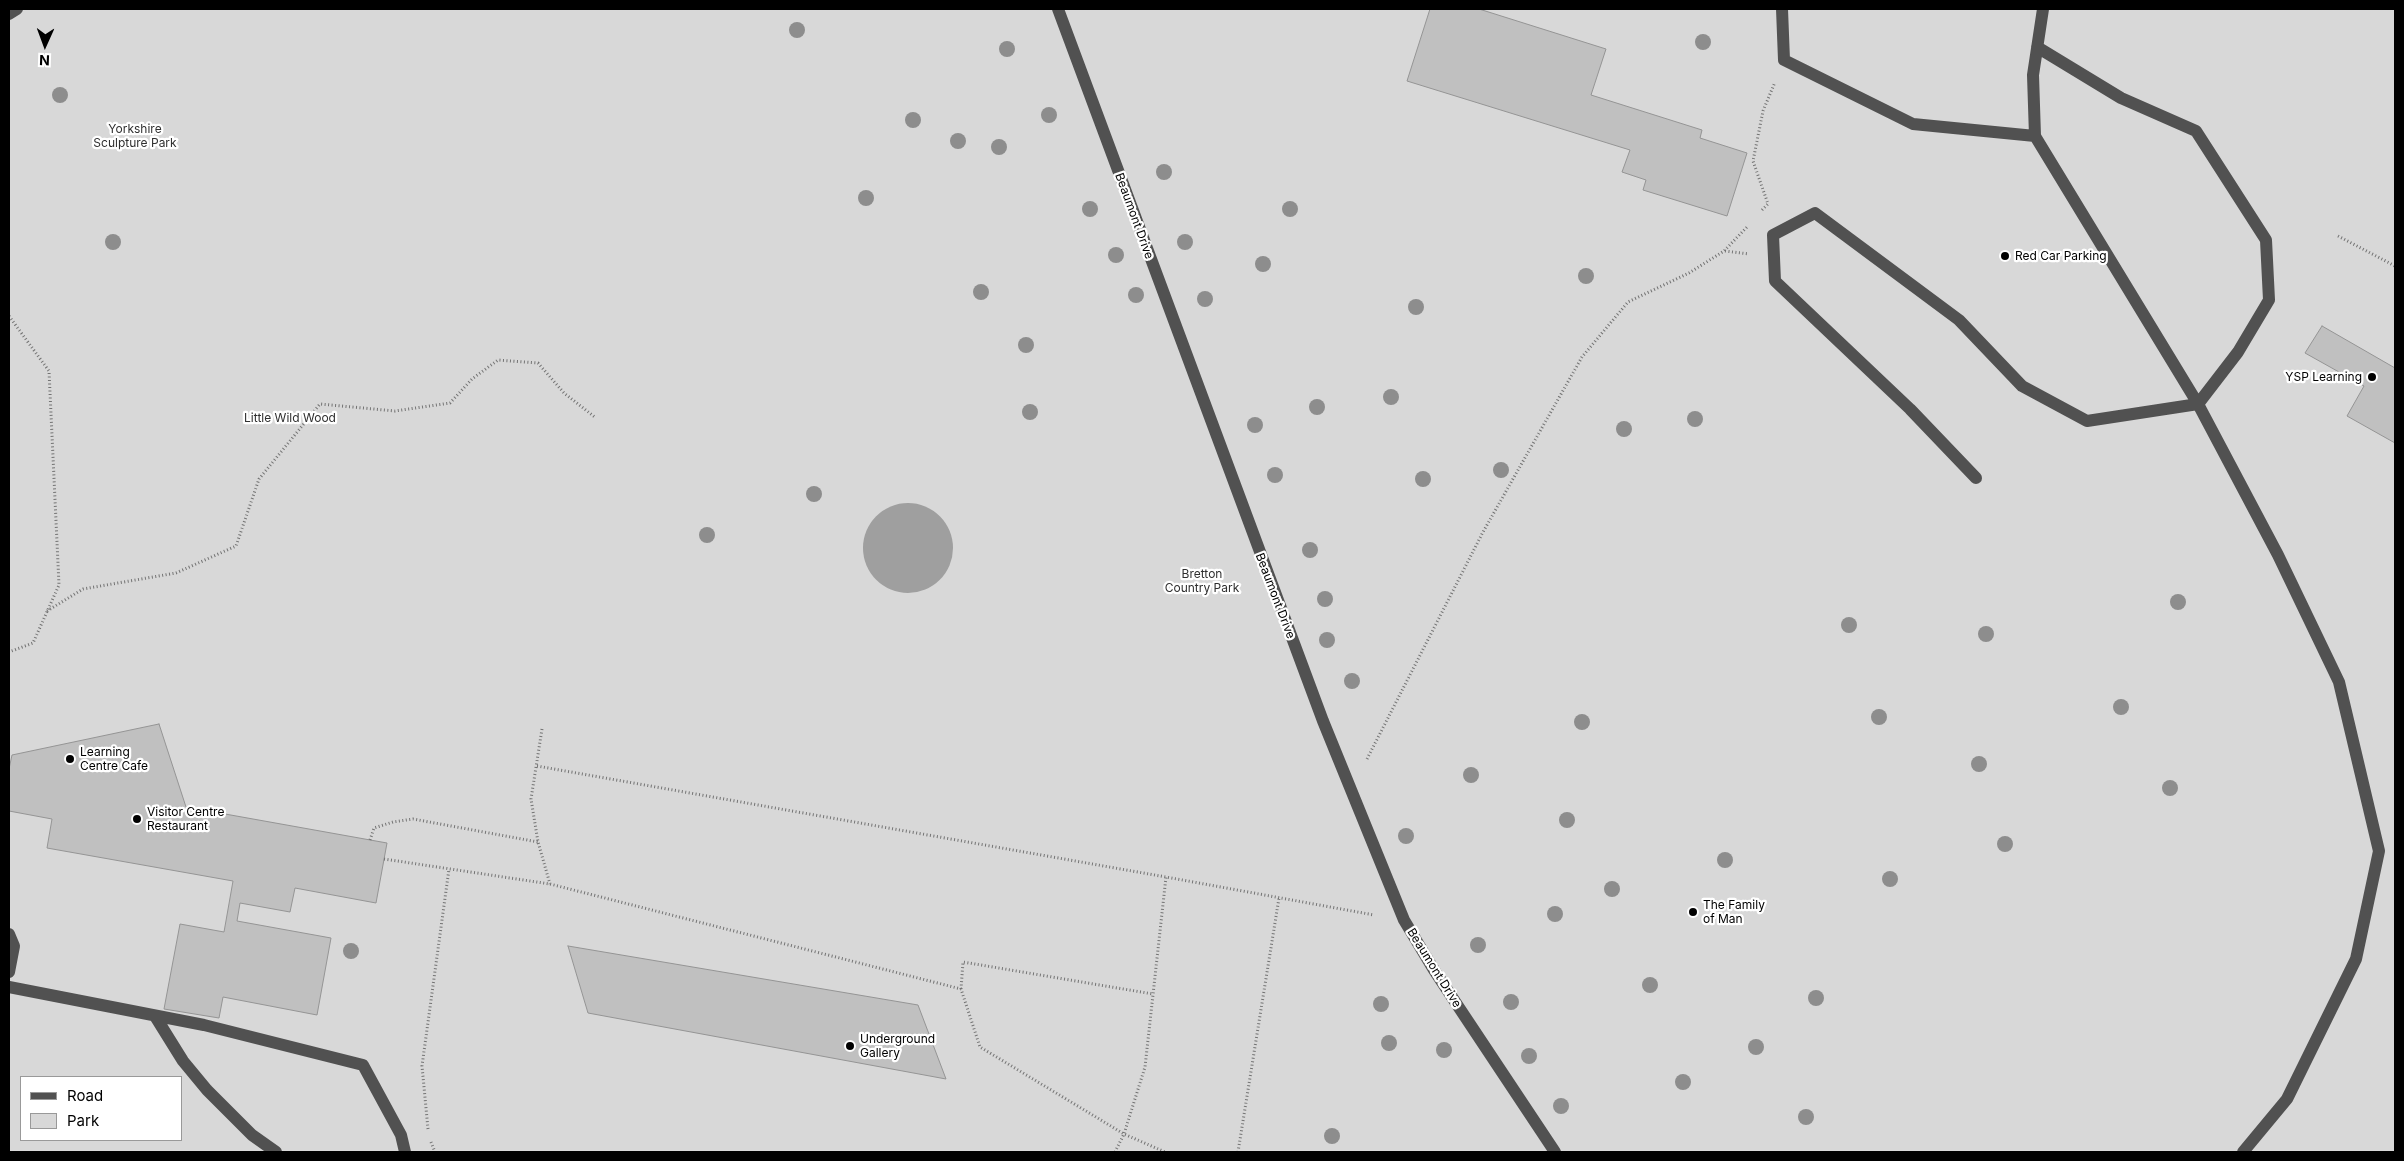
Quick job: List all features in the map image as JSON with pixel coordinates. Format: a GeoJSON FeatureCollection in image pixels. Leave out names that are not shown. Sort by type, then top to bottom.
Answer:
{"type":"FeatureCollection","features":[{"type":"Feature","properties":{"kind":"lane"},"geometry":{"type":"LineString","coordinates":[[9,14],[17,9]]}},
{"type":"Feature","properties":{"kind":"lane","name":"Beaumont Drive"},"geometry":{"type":"LineString","coordinates":[[1058,9],[1319,712],[1404,920],[1434,970],[1555,1152]]}},
{"type":"Feature","properties":{"kind":"lane"},"geometry":{"type":"LineString","coordinates":[[1782,9],[1784,60],[1913,124],[2035,136]]}},
{"type":"Feature","properties":{"kind":"lane"},"geometry":{"type":"LineString","coordinates":[[2043,9],[2033,74],[2035,136],[2198,404],[2278,554],[2339,682],[2379,851],[2356,959],[2287,1099],[2243,1152]]}},
{"type":"Feature","properties":{"kind":"lane"},"geometry":{"type":"LineString","coordinates":[[1976,478],[1910,409],[1775,281],[1773,235],[1815,213],[1959,320],[2022,386],[2087,421],[2198,404],[2238,352],[2269,300],[2266,240],[2196,131],[2121,98],[2037,47]]}},
{"type":"Feature","properties":{"kind":"lane"},"geometry":{"type":"LineString","coordinates":[[9,934],[14,946],[9,972]]}},
{"type":"Feature","properties":{"kind":"lane"},"geometry":{"type":"LineString","coordinates":[[9,987],[204,1025],[363,1065],[401,1135],[405,1152]]}},
{"type":"Feature","properties":{"kind":"lane"},"geometry":{"type":"LineString","coordinates":[[155,1016],[183,1061],[207,1090],[252,1135],[276,1152]]}},
{"type":"Feature","properties":{"kind":"path"},"geometry":{"type":"LineString","coordinates":[[1756,217],[1768,204],[1752,161],[1763,111],[1784,60]]}},
{"type":"Feature","properties":{"kind":"path"},"geometry":{"type":"LineString","coordinates":[[1351,791],[1483,532],[1582,357],[1628,302],[1689,273],[1724,251],[1749,224]]}},
{"type":"Feature","properties":{"kind":"path"},"geometry":{"type":"LineString","coordinates":[[2338,236],[2395,266]]}},
{"type":"Feature","properties":{"kind":"path"},"geometry":{"type":"LineString","coordinates":[[9,316],[49,371],[59,585],[33,643],[9,652]]}},
{"type":"Feature","properties":{"kind":"path"},"geometry":{"type":"LineString","coordinates":[[47,611],[83,589],[176,573],[236,546],[259,479],[320,404],[395,410],[450,403],[472,379],[498,360],[538,363],[564,393],[596,418]]}},
{"type":"Feature","properties":{"kind":"path"},"geometry":{"type":"LineString","coordinates":[[542,729],[531,799],[538,842],[550,884]]}},
{"type":"Feature","properties":{"kind":"path"},"geometry":{"type":"LineString","coordinates":[[537,766],[1404,920]]}},
{"type":"Feature","properties":{"kind":"path"},"geometry":{"type":"LineString","coordinates":[[370,840],[374,828],[393,822],[413,820],[538,842]]}},
{"type":"Feature","properties":{"kind":"path"},"geometry":{"type":"LineString","coordinates":[[384,858],[550,884],[961,989]]}},
{"type":"Feature","properties":{"kind":"path"},"geometry":{"type":"LineString","coordinates":[[435,1152],[428,1135],[422,1066],[449,869]]}},
{"type":"Feature","properties":{"kind":"path"},"geometry":{"type":"LineString","coordinates":[[1115,1152],[1124,1134],[1146,1066],[1166,877]]}},
{"type":"Feature","properties":{"kind":"path"},"geometry":{"type":"LineString","coordinates":[[1238,1152],[1279,898]]}},
{"type":"Feature","properties":{"kind":"path"},"geometry":{"type":"LineString","coordinates":[[1153,994],[963,962],[961,989],[980,1047],[1124,1134],[1165,1152]]}},
{"type":"Feature","properties":{"kind":"green space","name":"Bretton Country Park"},"geometry":{"type":"Polygon","coordinates":[[[9,9],[2395,9],[2395,1152],[9,1152],[9,9]]]}},
{"type":"Feature","properties":{"kind":"shaded area"},"geometry":{"type":"Polygon","coordinates":[[[908,503],[925,506],[940,516],[950,531],[953,548],[950,565],[940,580],[925,590],[908,593],[891,590],[876,580],[866,565],[863,548],[866,531],[876,516],[891,506],[908,503]]]}},
{"type":"Feature","properties":{"kind":"building"},"geometry":{"type":"Polygon","coordinates":[[[1430,9],[1479,9],[1606,49],[1591,95],[1702,130],[1700,138],[1747,153],[1727,216],[1643,190],[1646,180],[1622,172],[1630,150],[1407,81],[1430,9]]]}},
{"type":"Feature","properties":{"kind":"building","name":"YSP Learning"},"geometry":{"type":"Polygon","coordinates":[[[2322,326],[2395,368],[2395,443],[2347,416],[2364,386],[2305,353],[2322,326]]]}},
{"type":"Feature","properties":{"kind":"building"},"geometry":{"type":"Polygon","coordinates":[[[159,724],[186,807],[387,843],[376,903],[295,888],[290,912],[240,903],[237,921],[331,938],[317,1015],[223,997],[219,1018],[164,1009],[180,924],[224,932],[233,881],[47,848],[52,819],[9,811],[9,769],[12,755],[159,724]]]}},
{"type":"Feature","properties":{"kind":"building","name":"Underground Gallery"},"geometry":{"type":"Polygon","coordinates":[[[568,946],[918,1005],[946,1079],[588,1013],[568,946]]]}},
{"type":"Feature","properties":{"kind":"place","name":"Red Car Parking"},"geometry":{"type":"Point","coordinates":[2005,256]}},
{"type":"Feature","properties":{"kind":"place","name":"YSP Learning"},"geometry":{"type":"Point","coordinates":[2372,377]}},
{"type":"Feature","properties":{"kind":"place","name":"Learning Centre Cafe"},"geometry":{"type":"Point","coordinates":[70,759]}},
{"type":"Feature","properties":{"kind":"place","name":"Visitor Centre Restaurant"},"geometry":{"type":"Point","coordinates":[137,819]}},
{"type":"Feature","properties":{"kind":"place","name":"The Family of Man"},"geometry":{"type":"Point","coordinates":[1693,912]}},
{"type":"Feature","properties":{"kind":"place","name":"Underground Gallery"},"geometry":{"type":"Point","coordinates":[850,1046]}},
{"type":"Feature","properties":{"kind":"park label","name":"Yorkshire Sculpture Park"},"geometry":{"type":"Point","coordinates":[135,136]}},
{"type":"Feature","properties":{"kind":"park label","name":"Little Wild Wood"},"geometry":{"type":"Point","coordinates":[290,418]}}]}
